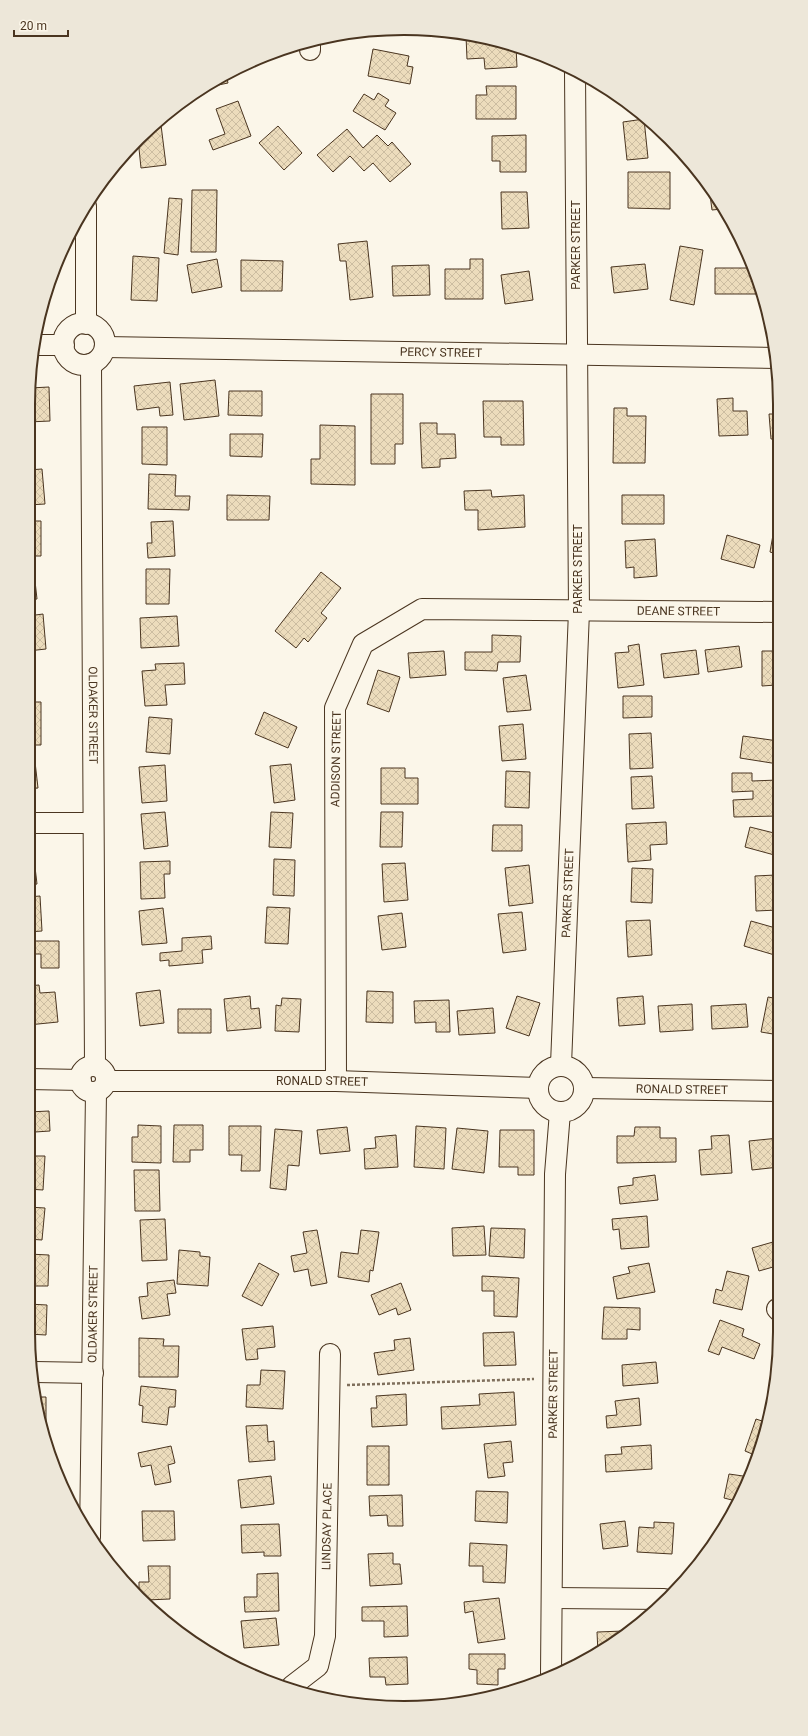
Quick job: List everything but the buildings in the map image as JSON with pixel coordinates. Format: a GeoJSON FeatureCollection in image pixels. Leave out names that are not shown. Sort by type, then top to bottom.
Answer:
{"type":"FeatureCollection","features":[{"type":"Feature","properties":{"kind":"street","name":"PARKER STREET"},"geometry":{"type":"LineString","coordinates":[[562,1065],[579,610],[575,77]]}},
{"type":"Feature","properties":{"kind":"street"},"geometry":{"type":"LineString","coordinates":[[86,216],[86,324]]}},
{"type":"Feature","properties":{"kind":"street"},"geometry":{"type":"LineString","coordinates":[[86,324],[98,328],[102,334],[105,347],[99,359],[91,364],[80,364],[74,362],[68,357],[64,345],[65,337],[70,329],[76,325],[86,324]]}},
{"type":"Feature","properties":{"kind":"street"},"geometry":{"type":"LineString","coordinates":[[40,345],[64,345]]}},
{"type":"Feature","properties":{"kind":"street","name":"PERCY STREET"},"geometry":{"type":"LineString","coordinates":[[105,347],[577,353],[770,358]]}},
{"type":"Feature","properties":{"kind":"street","name":"OLDAKER STREET"},"geometry":{"type":"LineString","coordinates":[[90,1526],[93,1373],[94,1080],[91,364]]}},
{"type":"Feature","properties":{"kind":"street","name":"ADDISON STREET"},"geometry":{"type":"LineString","coordinates":[[336,1081],[335,708],[363,644],[422,609],[579,610]]}},
{"type":"Feature","properties":{"kind":"street","name":"DEANE STREET"},"geometry":{"type":"LineString","coordinates":[[579,610],[773,612]]}},
{"type":"Feature","properties":{"kind":"street"},"geometry":{"type":"LineString","coordinates":[[35,823],[92,823]]}},
{"type":"Feature","properties":{"kind":"street"},"geometry":{"type":"LineString","coordinates":[[562,1065],[575,1070],[583,1081],[584,1088],[580,1102],[568,1111],[560,1112],[547,1107],[542,1102],[538,1088],[543,1075],[548,1070],[562,1065]]}},
{"type":"Feature","properties":{"kind":"street","name":"RONALD STREET"},"geometry":{"type":"LineString","coordinates":[[35,1079],[336,1081],[538,1088]]}},
{"type":"Feature","properties":{"kind":"street","name":"RONALD STREET"},"geometry":{"type":"LineString","coordinates":[[584,1088],[773,1091]]}},
{"type":"Feature","properties":{"kind":"street","name":"PARKER STREET"},"geometry":{"type":"LineString","coordinates":[[552,1670],[555,1378],[555,1174],[560,1112]]}},
{"type":"Feature","properties":{"kind":"street","name":"LINDSAY PLACE"},"geometry":{"type":"LineString","coordinates":[[295,1684],[318,1666],[325,1636],[330,1354]]}},
{"type":"Feature","properties":{"kind":"street"},"geometry":{"type":"LineString","coordinates":[[37,1372],[93,1373]]}},
{"type":"Feature","properties":{"kind":"street"},"geometry":{"type":"LineString","coordinates":[[553,1598],[658,1599]]}},
{"type":"Feature","properties":{"kind":"path"},"geometry":{"type":"LineString","coordinates":[[330,1386],[555,1378]]}}]}
